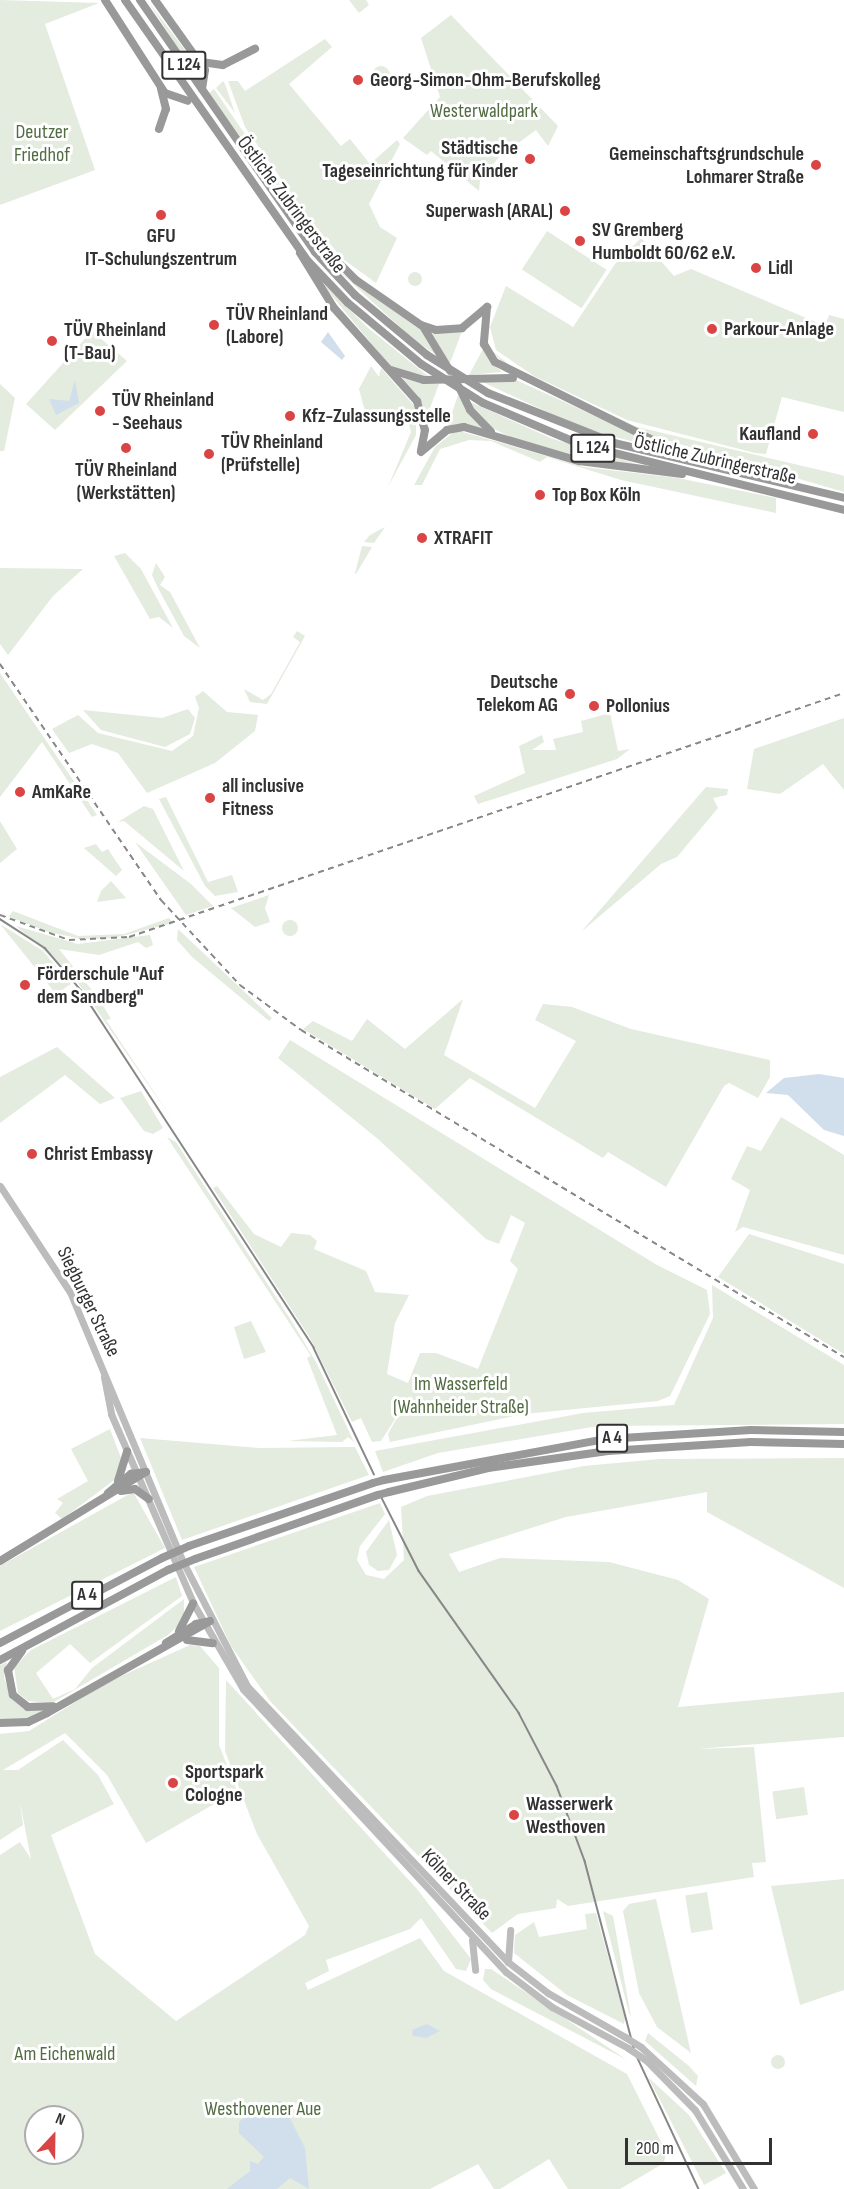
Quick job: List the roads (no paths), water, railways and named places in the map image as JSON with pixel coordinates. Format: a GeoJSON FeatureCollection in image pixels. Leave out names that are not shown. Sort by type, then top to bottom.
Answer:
{"type":"FeatureCollection","features":[{"type":"Feature","properties":{"kind":"highway"},"geometry":{"type":"LineString","coordinates":[[105,0],[158,83],[174,99],[188,101]]}},
{"type":"Feature","properties":{"kind":"highway"},"geometry":{"type":"LineString","coordinates":[[121,0],[146,30]]}},
{"type":"Feature","properties":{"kind":"highway","name":"Östliche Zubringerstraße"},"geometry":{"type":"LineString","coordinates":[[125,0],[298,248],[348,303],[421,364],[483,403],[582,445],[844,510]]}},
{"type":"Feature","properties":{"kind":"highway","name":"Östliche Zubringerstraße"},"geometry":{"type":"LineString","coordinates":[[140,0],[284,208],[335,274],[427,355],[488,393],[586,435],[844,498]]}},
{"type":"Feature","properties":{"kind":"highway"},"geometry":{"type":"LineString","coordinates":[[155,0],[196,57],[206,76],[202,89]]}},
{"type":"Feature","properties":{"kind":"highway"},"geometry":{"type":"LineString","coordinates":[[196,57],[212,67],[255,49]]}},
{"type":"Feature","properties":{"kind":"highway"},"geometry":{"type":"LineString","coordinates":[[158,83],[166,109],[159,129]]}},
{"type":"Feature","properties":{"kind":"highway"},"geometry":{"type":"LineString","coordinates":[[284,208],[356,280],[421,325],[436,330],[462,328],[487,307],[488,353],[527,382]]}},
{"type":"Feature","properties":{"kind":"highway"},"geometry":{"type":"LineString","coordinates":[[298,248],[303,267],[379,361],[420,407],[425,430],[421,452],[457,428],[608,467],[709,476]]}},
{"type":"Feature","properties":{"kind":"highway"},"geometry":{"type":"LineString","coordinates":[[421,325],[481,425],[505,439]]}},
{"type":"Feature","properties":{"kind":"highway"},"geometry":{"type":"LineString","coordinates":[[379,361],[413,379],[499,375],[527,382],[692,460]]}},
{"type":"Feature","properties":{"kind":"highway","name":"A 4"},"geometry":{"type":"LineString","coordinates":[[0,1643],[189,1546],[384,1480],[606,1439],[751,1430],[844,1432]]}},
{"type":"Feature","properties":{"kind":"highway","name":"A 4"},"geometry":{"type":"LineString","coordinates":[[0,1660],[168,1570],[389,1492],[488,1468],[608,1451],[751,1442],[844,1444]]}},
{"type":"Feature","properties":{"kind":"highway"},"geometry":{"type":"LineString","coordinates":[[114,1489],[126,1469],[127,1451]]}},
{"type":"Feature","properties":{"kind":"highway"},"geometry":{"type":"LineString","coordinates":[[0,1561],[100,1501],[114,1489],[141,1475]]}},
{"type":"Feature","properties":{"kind":"highway"},"geometry":{"type":"LineString","coordinates":[[114,1489],[135,1490],[149,1498]]}},
{"type":"Feature","properties":{"kind":"highway"},"geometry":{"type":"LineString","coordinates":[[176,1639],[193,1603]]}},
{"type":"Feature","properties":{"kind":"highway"},"geometry":{"type":"LineString","coordinates":[[0,1724],[28,1722],[206,1623]]}},
{"type":"Feature","properties":{"kind":"highway"},"geometry":{"type":"LineString","coordinates":[[0,1637],[14,1634]]}},
{"type":"Feature","properties":{"kind":"highway"},"geometry":{"type":"LineString","coordinates":[[176,1639],[200,1638],[213,1643]]}},
{"type":"Feature","properties":{"kind":"highway"},"geometry":{"type":"LineString","coordinates":[[32,1641],[11,1664],[8,1686],[28,1707],[60,1705]]}},
{"type":"Feature","properties":{"kind":"main road","name":"Siegburger Straße"},"geometry":{"type":"LineString","coordinates":[[0,1186],[63,1279],[104,1374],[149,1498],[182,1574]]}},
{"type":"Feature","properties":{"kind":"main road","name":"Siegburger Straße"},"geometry":{"type":"LineString","coordinates":[[104,1374],[111,1412],[127,1451],[181,1558]]}},
{"type":"Feature","properties":{"kind":"main road","name":"Kölner Straße"},"geometry":{"type":"LineString","coordinates":[[181,1558],[213,1643],[259,1710],[472,1938],[535,1996],[646,2060],[692,2105],[743,2189]]}},
{"type":"Feature","properties":{"kind":"main road","name":"Kölner Straße"},"geometry":{"type":"LineString","coordinates":[[182,1574],[193,1603],[262,1705],[508,1962],[548,1993],[641,2047],[703,2104],[754,2189]]}},
{"type":"Feature","properties":{"kind":"main road"},"geometry":{"type":"LineString","coordinates":[[508,1962],[510,1930]]}},
{"type":"Feature","properties":{"kind":"main road"},"geometry":{"type":"LineString","coordinates":[[472,1938],[475,1970]]}},
{"type":"Feature","properties":{"kind":"water"},"geometry":{"type":"Polygon","coordinates":[[[328,332],[345,356],[342,360],[321,342],[328,332]]]}},
{"type":"Feature","properties":{"kind":"water"},"geometry":{"type":"Polygon","coordinates":[[[75,380],[79,403],[56,415],[49,399],[69,401],[75,380]]]}},
{"type":"Feature","properties":{"kind":"water"},"geometry":{"type":"Polygon","coordinates":[[[819,1074],[844,1078],[844,1136],[824,1130],[788,1095],[766,1093],[784,1078],[819,1074]]]}},
{"type":"Feature","properties":{"kind":"water"},"geometry":{"type":"Polygon","coordinates":[[[427,2024],[440,2031],[426,2038],[413,2036],[412,2030],[427,2024]]]}},
{"type":"Feature","properties":{"kind":"water"},"geometry":{"type":"Polygon","coordinates":[[[281,2101],[305,2148],[309,2189],[290,2178],[277,2189],[227,2189],[250,2171],[250,2161],[258,2164],[264,2157],[239,2133],[239,2122],[262,2103],[281,2101]]]}},
{"type":"Feature","properties":{"kind":"tram line"},"geometry":{"type":"LineString","coordinates":[[0,919],[45,948],[81,990],[314,1348],[374,1474]]}},
{"type":"Feature","properties":{"kind":"tram line"},"geometry":{"type":"LineString","coordinates":[[381,1496],[419,1571],[519,1713],[557,1786],[585,1861],[635,2052],[699,2189]]}},
{"type":"Feature","properties":{"kind":"railway"},"geometry":{"type":"LineString","coordinates":[[0,664],[161,900],[240,985],[301,1030],[844,1357]]}},
{"type":"Feature","properties":{"kind":"railway"},"geometry":{"type":"LineString","coordinates":[[0,915],[69,940],[129,937],[844,693]]}},
{"type":"Feature","properties":{"kind":"place","name":"Georg-Simon-Ohm-Berufskolleg"},"geometry":{"type":"Point","coordinates":[358,80]}},
{"type":"Feature","properties":{"kind":"place","name":"Städtische Tageseinrichtung für Kinder"},"geometry":{"type":"Point","coordinates":[530,159]}},
{"type":"Feature","properties":{"kind":"place","name":"Gemeinschaftsgrundschule Lohmarer Straße"},"geometry":{"type":"Point","coordinates":[816,165]}},
{"type":"Feature","properties":{"kind":"place","name":"Superwash (ARAL)"},"geometry":{"type":"Point","coordinates":[565,211]}},
{"type":"Feature","properties":{"kind":"place","name":"GFU IT-Schulungszentrum"},"geometry":{"type":"Point","coordinates":[161,215]}},
{"type":"Feature","properties":{"kind":"place","name":"SV Gremberg Humboldt 60/62 e.V."},"geometry":{"type":"Point","coordinates":[580,241]}},
{"type":"Feature","properties":{"kind":"place","name":"Lidl"},"geometry":{"type":"Point","coordinates":[756,268]}},
{"type":"Feature","properties":{"kind":"place","name":"TÜV Rheinland (Labore)"},"geometry":{"type":"Point","coordinates":[214,325]}},
{"type":"Feature","properties":{"kind":"place","name":"Parkour-Anlage"},"geometry":{"type":"Point","coordinates":[712,329]}},
{"type":"Feature","properties":{"kind":"place","name":"TÜV Rheinland (T-Bau)"},"geometry":{"type":"Point","coordinates":[52,341]}},
{"type":"Feature","properties":{"kind":"place","name":"TÜV Rheinland - Seehaus"},"geometry":{"type":"Point","coordinates":[100,411]}},
{"type":"Feature","properties":{"kind":"place","name":"Kfz-Zulassungsstelle"},"geometry":{"type":"Point","coordinates":[290,416]}},
{"type":"Feature","properties":{"kind":"place","name":"Kaufland"},"geometry":{"type":"Point","coordinates":[813,434]}},
{"type":"Feature","properties":{"kind":"place","name":"TÜV Rheinland (Werkstätten)"},"geometry":{"type":"Point","coordinates":[126,448]}},
{"type":"Feature","properties":{"kind":"place","name":"TÜV Rheinland (Prüfstelle)"},"geometry":{"type":"Point","coordinates":[209,454]}},
{"type":"Feature","properties":{"kind":"place","name":"Top Box Köln"},"geometry":{"type":"Point","coordinates":[540,495]}},
{"type":"Feature","properties":{"kind":"place","name":"XTRAFIT"},"geometry":{"type":"Point","coordinates":[422,538]}},
{"type":"Feature","properties":{"kind":"place","name":"Deutsche Telekom AG"},"geometry":{"type":"Point","coordinates":[570,694]}},
{"type":"Feature","properties":{"kind":"place","name":"Pollonius"},"geometry":{"type":"Point","coordinates":[594,706]}},
{"type":"Feature","properties":{"kind":"place","name":"AmKaRe"},"geometry":{"type":"Point","coordinates":[20,792]}},
{"type":"Feature","properties":{"kind":"place","name":"all inclusive Fitness"},"geometry":{"type":"Point","coordinates":[210,798]}},
{"type":"Feature","properties":{"kind":"place","name":"Förderschule \"Auf dem Sandberg\""},"geometry":{"type":"Point","coordinates":[25,985]}},
{"type":"Feature","properties":{"kind":"place","name":"Christ Embassy"},"geometry":{"type":"Point","coordinates":[32,1154]}},
{"type":"Feature","properties":{"kind":"place","name":"Sportspark Cologne"},"geometry":{"type":"Point","coordinates":[173,1783]}},
{"type":"Feature","properties":{"kind":"place","name":"Wasserwerk Westhoven"},"geometry":{"type":"Point","coordinates":[514,1815]}},
{"type":"Feature","properties":{"kind":"park label","name":"Westerwaldpark"},"geometry":{"type":"Point","coordinates":[484,111]}},
{"type":"Feature","properties":{"kind":"park label","name":"Deutzer Friedhof"},"geometry":{"type":"Point","coordinates":[42,144]}},
{"type":"Feature","properties":{"kind":"park label","name":"Im Wasserfeld (Wahnheider Straße)"},"geometry":{"type":"Point","coordinates":[461,1396]}},
{"type":"Feature","properties":{"kind":"park label","name":"Am Eichenwald"},"geometry":{"type":"Point","coordinates":[65,2054]}},
{"type":"Feature","properties":{"kind":"park label","name":"Westhovener Aue"},"geometry":{"type":"Point","coordinates":[263,2109]}}]}
